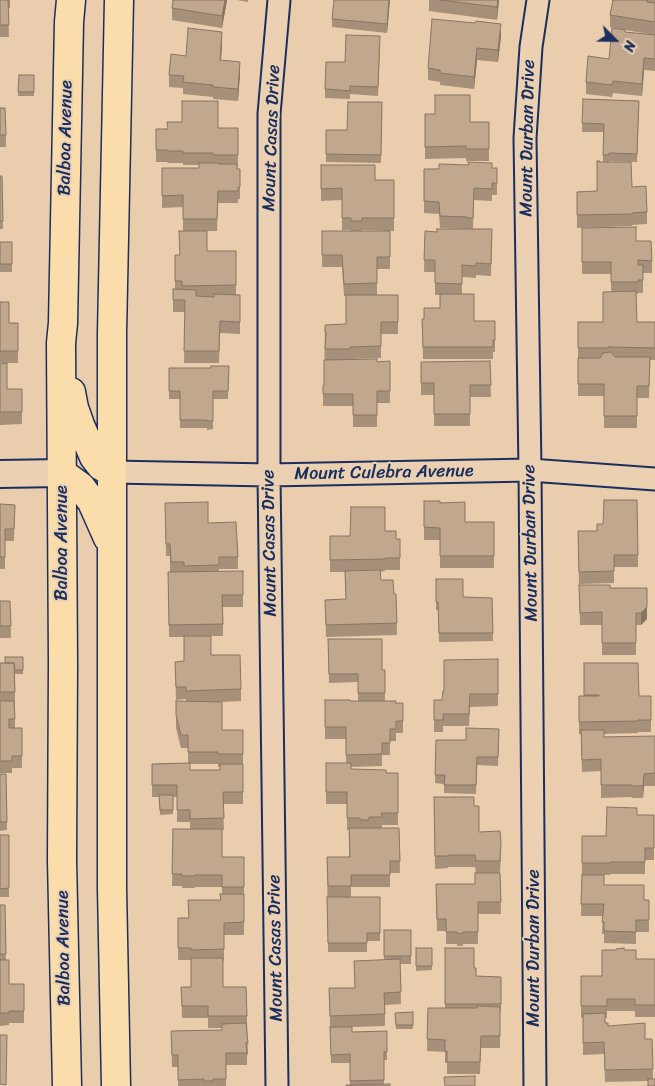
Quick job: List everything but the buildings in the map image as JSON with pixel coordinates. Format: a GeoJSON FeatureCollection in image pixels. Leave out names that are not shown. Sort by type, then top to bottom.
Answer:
{"type":"FeatureCollection","features":[{"type":"Feature","properties":{"kind":"main road","name":"Balboa Avenue"},"geometry":{"type":"LineString","coordinates":[[67,1086],[62,860],[61,343],[71,0]]}},
{"type":"Feature","properties":{"kind":"main road"},"geometry":{"type":"LineString","coordinates":[[116,1086],[112,888],[112,333],[119,0]]}},
{"type":"Feature","properties":{"kind":"main road"},"geometry":{"type":"LineString","coordinates":[[61,343],[74,408],[83,433],[94,457],[101,466],[112,472]]}},
{"type":"Feature","properties":{"kind":"main road"},"geometry":{"type":"LineString","coordinates":[[62,474],[81,487],[92,502],[112,550]]}},
{"type":"Feature","properties":{"kind":"street","name":"Mount Casas Drive"},"geometry":{"type":"LineString","coordinates":[[277,1086],[269,475],[269,114],[280,0]]}},
{"type":"Feature","properties":{"kind":"street","name":"Mount Durban Drive"},"geometry":{"type":"LineString","coordinates":[[535,1086],[530,470],[524,138],[531,47],[538,0]]}},
{"type":"Feature","properties":{"kind":"street","name":"Mount Culebra Avenue"},"geometry":{"type":"LineString","coordinates":[[112,472],[269,475],[530,470],[655,479]]}},
{"type":"Feature","properties":{"kind":"street"},"geometry":{"type":"LineString","coordinates":[[0,474],[62,474]]}}]}
